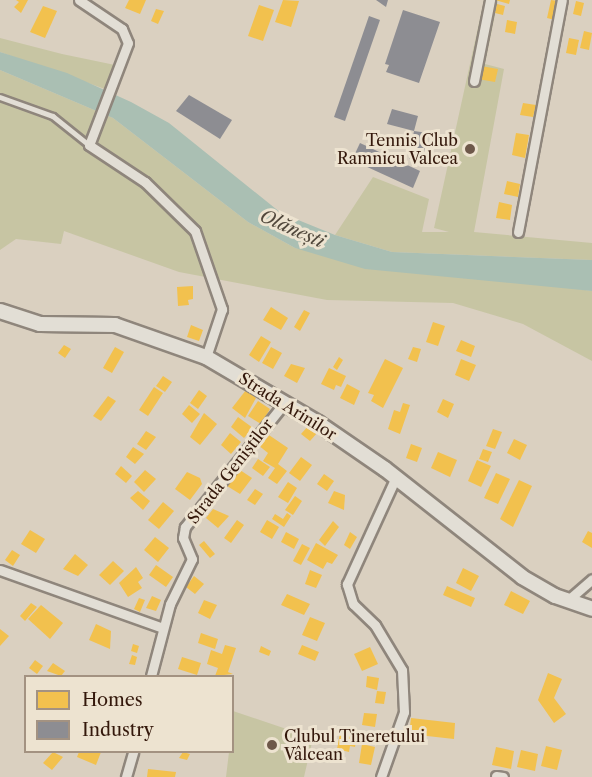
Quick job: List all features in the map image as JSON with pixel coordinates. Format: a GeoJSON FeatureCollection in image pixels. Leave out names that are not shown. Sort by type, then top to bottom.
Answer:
{"type":"FeatureCollection","features":[{"type":"Feature","properties":{"kind":"street"},"geometry":{"type":"LineString","coordinates":[[79,0],[122,29],[127,38],[128,48],[89,145],[145,182],[195,231],[222,309],[221,322],[206,357]]}},
{"type":"Feature","properties":{"kind":"street"},"geometry":{"type":"LineString","coordinates":[[474,81],[490,0]]}},
{"type":"Feature","properties":{"kind":"street"},"geometry":{"type":"LineString","coordinates":[[518,232],[562,0]]}},
{"type":"Feature","properties":{"kind":"street","name":"Strada Arinilor"},"geometry":{"type":"LineString","coordinates":[[0,311],[40,324],[115,325],[206,357],[285,402],[396,477],[522,577],[567,601],[592,609]]}},
{"type":"Feature","properties":{"kind":"street","name":"Strada Geniștilor"},"geometry":{"type":"LineString","coordinates":[[151,675],[163,628],[192,559],[183,538],[185,527],[285,402]]}},
{"type":"Feature","properties":{"kind":"street"},"geometry":{"type":"LineString","coordinates":[[381,777],[405,712],[402,670],[375,624],[353,604],[347,584],[396,477]]}},
{"type":"Feature","properties":{"kind":"street"},"geometry":{"type":"LineString","coordinates":[[0,570],[163,628]]}},
{"type":"Feature","properties":{"kind":"street"},"geometry":{"type":"LineString","coordinates":[[567,601],[592,579]]}},
{"type":"Feature","properties":{"kind":"street"},"geometry":{"type":"LineString","coordinates":[[126,777],[133,753]]}},
{"type":"Feature","properties":{"kind":"street"},"geometry":{"type":"LineString","coordinates":[[496,776],[503,777]]}},
{"type":"Feature","properties":{"kind":"lane"},"geometry":{"type":"LineString","coordinates":[[0,97],[53,116],[89,145]]}},
{"type":"Feature","properties":{"kind":"shaded area"},"geometry":{"type":"Polygon","coordinates":[[[484,0],[498,0],[485,64],[504,69],[474,232],[592,243],[592,260],[392,252],[335,235],[373,177],[429,199],[422,232],[449,232],[434,228],[484,0]]]}},
{"type":"Feature","properties":{"kind":"shaded area"},"geometry":{"type":"Polygon","coordinates":[[[0,38],[115,65],[105,89],[0,52],[0,38]]]}},
{"type":"Feature","properties":{"kind":"shaded area"},"geometry":{"type":"Polygon","coordinates":[[[0,70],[113,118],[248,222],[295,248],[592,291],[592,361],[523,324],[453,303],[327,300],[179,272],[64,231],[61,244],[16,239],[0,250],[0,70]]]}},
{"type":"Feature","properties":{"kind":"shaded area","name":"Clubul Tineretului Vâlcean"},"geometry":{"type":"Polygon","coordinates":[[[234,711],[313,738],[304,777],[226,777],[229,753],[234,753],[234,711]]]}},
{"type":"Feature","properties":{"kind":"water","name":"Olănești"},"geometry":{"type":"Polygon","coordinates":[[[0,52],[67,73],[131,102],[169,123],[281,213],[335,235],[392,252],[592,260],[592,291],[365,269],[295,248],[248,222],[113,118],[0,70],[0,52]]]}},
{"type":"Feature","properties":{"kind":"building: Homes"},"geometry":{"type":"Polygon","coordinates":[[[16,0],[28,0],[21,13],[14,7],[19,2],[16,0]]]}},
{"type":"Feature","properties":{"kind":"building: Homes"},"geometry":{"type":"Polygon","coordinates":[[[129,0],[146,0],[140,14],[125,8],[129,0]]]}},
{"type":"Feature","properties":{"kind":"building: Homes"},"geometry":{"type":"Polygon","coordinates":[[[283,0],[299,1],[291,27],[275,22],[283,0]]]}},
{"type":"Feature","properties":{"kind":"building: Homes"},"geometry":{"type":"Polygon","coordinates":[[[495,0],[510,0],[509,4],[495,0]]]}},
{"type":"Feature","properties":{"kind":"building: Homes"},"geometry":{"type":"Polygon","coordinates":[[[551,0],[559,1],[555,20],[547,18],[551,0]]]}},
{"type":"Feature","properties":{"kind":"building: Homes"},"geometry":{"type":"Polygon","coordinates":[[[576,1],[584,3],[581,16],[573,14],[576,1]]]}},
{"type":"Feature","properties":{"kind":"building: Homes"},"geometry":{"type":"Polygon","coordinates":[[[497,4],[505,6],[503,15],[495,13],[497,4]]]}},
{"type":"Feature","properties":{"kind":"building: Homes"},"geometry":{"type":"Polygon","coordinates":[[[259,5],[274,10],[263,41],[248,36],[259,5]]]}},
{"type":"Feature","properties":{"kind":"building: Homes"},"geometry":{"type":"Polygon","coordinates":[[[43,6],[57,11],[45,38],[30,32],[43,6]]]}},
{"type":"Feature","properties":{"kind":"building: Homes"},"geometry":{"type":"Polygon","coordinates":[[[156,9],[164,11],[158,24],[151,21],[156,9]]]}},
{"type":"Feature","properties":{"kind":"building: Homes"},"geometry":{"type":"Polygon","coordinates":[[[507,20],[517,22],[515,34],[505,32],[507,20]]]}},
{"type":"Feature","properties":{"kind":"building: Homes"},"geometry":{"type":"Polygon","coordinates":[[[584,31],[592,33],[589,50],[580,48],[584,31]]]}},
{"type":"Feature","properties":{"kind":"building: Homes"},"geometry":{"type":"Polygon","coordinates":[[[569,38],[579,40],[576,55],[566,53],[569,38]]]}},
{"type":"Feature","properties":{"kind":"building: Homes"},"geometry":{"type":"Polygon","coordinates":[[[481,66],[498,69],[495,82],[478,79],[481,66]]]}},
{"type":"Feature","properties":{"kind":"building: Homes"},"geometry":{"type":"Polygon","coordinates":[[[523,103],[536,105],[533,117],[520,115],[523,103]]]}},
{"type":"Feature","properties":{"kind":"building: Homes"},"geometry":{"type":"Polygon","coordinates":[[[516,133],[529,135],[525,158],[512,155],[516,133]]]}},
{"type":"Feature","properties":{"kind":"building: Homes"},"geometry":{"type":"Polygon","coordinates":[[[507,181],[520,184],[518,197],[504,194],[507,181]]]}},
{"type":"Feature","properties":{"kind":"building: Homes"},"geometry":{"type":"Polygon","coordinates":[[[499,202],[512,205],[510,220],[496,218],[499,202]]]}},
{"type":"Feature","properties":{"kind":"building: Homes"},"geometry":{"type":"Polygon","coordinates":[[[193,286],[193,299],[188,300],[189,305],[178,306],[177,287],[193,286]]]}},
{"type":"Feature","properties":{"kind":"building: Homes"},"geometry":{"type":"Polygon","coordinates":[[[271,307],[288,318],[281,330],[263,320],[271,307]]]}},
{"type":"Feature","properties":{"kind":"building: Homes"},"geometry":{"type":"Polygon","coordinates":[[[304,310],[310,313],[300,331],[294,327],[304,310]]]}},
{"type":"Feature","properties":{"kind":"building: Homes"},"geometry":{"type":"Polygon","coordinates":[[[433,322],[445,326],[438,346],[426,342],[433,322]]]}},
{"type":"Feature","properties":{"kind":"building: Homes"},"geometry":{"type":"Polygon","coordinates":[[[191,325],[203,330],[199,341],[187,337],[191,325]]]}},
{"type":"Feature","properties":{"kind":"building: Homes"},"geometry":{"type":"Polygon","coordinates":[[[261,336],[271,342],[259,362],[249,355],[261,336]]]}},
{"type":"Feature","properties":{"kind":"building: Homes"},"geometry":{"type":"Polygon","coordinates":[[[461,340],[475,346],[471,357],[456,351],[461,340]]]}},
{"type":"Feature","properties":{"kind":"building: Homes"},"geometry":{"type":"Polygon","coordinates":[[[64,345],[71,349],[65,358],[58,353],[64,345]]]}},
{"type":"Feature","properties":{"kind":"building: Homes"},"geometry":{"type":"Polygon","coordinates":[[[115,347],[124,352],[112,373],[103,368],[115,347]]]}},
{"type":"Feature","properties":{"kind":"building: Homes"},"geometry":{"type":"Polygon","coordinates":[[[271,347],[282,353],[273,369],[262,363],[271,347]]]}},
{"type":"Feature","properties":{"kind":"building: Homes"},"geometry":{"type":"Polygon","coordinates":[[[413,347],[421,349],[417,362],[408,359],[413,347]]]}},
{"type":"Feature","properties":{"kind":"building: Homes"},"geometry":{"type":"Polygon","coordinates":[[[339,357],[343,360],[337,370],[333,367],[339,357]]]}},
{"type":"Feature","properties":{"kind":"building: Homes"},"geometry":{"type":"Polygon","coordinates":[[[385,359],[403,368],[383,408],[371,401],[374,395],[368,393],[385,359]]]}},
{"type":"Feature","properties":{"kind":"building: Homes"},"geometry":{"type":"Polygon","coordinates":[[[461,359],[476,365],[469,381],[455,375],[461,359]]]}},
{"type":"Feature","properties":{"kind":"building: Homes"},"geometry":{"type":"Polygon","coordinates":[[[291,364],[305,368],[297,383],[284,376],[291,364]]]}},
{"type":"Feature","properties":{"kind":"building: Homes"},"geometry":{"type":"Polygon","coordinates":[[[329,368],[346,376],[341,387],[336,385],[334,390],[321,384],[329,368]]]}},
{"type":"Feature","properties":{"kind":"building: Homes"},"geometry":{"type":"Polygon","coordinates":[[[163,376],[172,382],[165,392],[156,386],[163,376]]]}},
{"type":"Feature","properties":{"kind":"building: Homes"},"geometry":{"type":"Polygon","coordinates":[[[347,384],[360,391],[354,405],[340,398],[347,384]]]}},
{"type":"Feature","properties":{"kind":"building: Homes"},"geometry":{"type":"Polygon","coordinates":[[[154,387],[163,393],[148,416],[139,410],[154,387]]]}},
{"type":"Feature","properties":{"kind":"building: Homes"},"geometry":{"type":"Polygon","coordinates":[[[199,390],[207,396],[198,409],[190,403],[199,390]]]}},
{"type":"Feature","properties":{"kind":"building: Homes"},"geometry":{"type":"Polygon","coordinates":[[[246,390],[256,398],[245,418],[232,408],[246,390]]]}},
{"type":"Feature","properties":{"kind":"building: Homes"},"geometry":{"type":"Polygon","coordinates":[[[108,396],[116,401],[101,421],[93,416],[108,396]]]}},
{"type":"Feature","properties":{"kind":"building: Homes"},"geometry":{"type":"Polygon","coordinates":[[[443,399],[454,404],[448,418],[437,412],[443,399]]]}},
{"type":"Feature","properties":{"kind":"building: Homes"},"geometry":{"type":"Polygon","coordinates":[[[258,401],[270,409],[261,424],[248,416],[258,401]]]}},
{"type":"Feature","properties":{"kind":"building: Homes"},"geometry":{"type":"Polygon","coordinates":[[[403,403],[410,405],[400,434],[388,429],[394,410],[400,412],[403,403]]]}},
{"type":"Feature","properties":{"kind":"building: Homes"},"geometry":{"type":"Polygon","coordinates":[[[189,405],[200,414],[192,423],[182,414],[189,405]]]}},
{"type":"Feature","properties":{"kind":"building: Homes"},"geometry":{"type":"Polygon","coordinates":[[[204,413],[217,424],[200,445],[190,437],[204,413]]]}},
{"type":"Feature","properties":{"kind":"building: Homes"},"geometry":{"type":"Polygon","coordinates":[[[238,417],[253,428],[244,438],[231,427],[238,417]]]}},
{"type":"Feature","properties":{"kind":"building: Homes"},"geometry":{"type":"Polygon","coordinates":[[[309,425],[318,432],[310,441],[301,434],[309,425]]]}},
{"type":"Feature","properties":{"kind":"building: Homes"},"geometry":{"type":"Polygon","coordinates":[[[493,429],[502,432],[495,449],[486,446],[493,429]]]}},
{"type":"Feature","properties":{"kind":"building: Homes"},"geometry":{"type":"Polygon","coordinates":[[[146,431],[156,437],[146,450],[137,444],[146,431]]]}},
{"type":"Feature","properties":{"kind":"building: Homes"},"geometry":{"type":"Polygon","coordinates":[[[230,433],[241,442],[231,454],[221,445],[230,433]]]}},
{"type":"Feature","properties":{"kind":"building: Homes"},"geometry":{"type":"Polygon","coordinates":[[[266,433],[288,448],[278,464],[287,471],[277,484],[268,478],[275,468],[263,461],[268,453],[258,445],[266,433]]]}},
{"type":"Feature","properties":{"kind":"building: Homes"},"geometry":{"type":"Polygon","coordinates":[[[514,439],[527,445],[520,460],[507,453],[514,439]]]}},
{"type":"Feature","properties":{"kind":"building: Homes"},"geometry":{"type":"Polygon","coordinates":[[[411,444],[422,448],[417,462],[406,458],[411,444]]]}},
{"type":"Feature","properties":{"kind":"building: Homes"},"geometry":{"type":"Polygon","coordinates":[[[133,447],[144,454],[135,464],[126,457],[133,447]]]}},
{"type":"Feature","properties":{"kind":"building: Homes"},"geometry":{"type":"Polygon","coordinates":[[[483,449],[492,452],[488,462],[479,459],[483,449]]]}},
{"type":"Feature","properties":{"kind":"building: Homes"},"geometry":{"type":"Polygon","coordinates":[[[438,452],[457,460],[450,477],[431,468],[438,452]]]}},
{"type":"Feature","properties":{"kind":"building: Homes"},"geometry":{"type":"Polygon","coordinates":[[[301,457],[312,465],[300,481],[289,473],[301,457]]]}},
{"type":"Feature","properties":{"kind":"building: Homes"},"geometry":{"type":"Polygon","coordinates":[[[258,459],[270,467],[263,476],[252,468],[258,459]]]}},
{"type":"Feature","properties":{"kind":"building: Homes"},"geometry":{"type":"Polygon","coordinates":[[[477,460],[491,466],[481,487],[468,481],[477,460]]]}},
{"type":"Feature","properties":{"kind":"building: Homes"},"geometry":{"type":"Polygon","coordinates":[[[121,466],[132,476],[126,483],[115,474],[121,466]]]}},
{"type":"Feature","properties":{"kind":"building: Homes"},"geometry":{"type":"Polygon","coordinates":[[[145,470],[156,479],[144,492],[134,482],[145,470]]]}},
{"type":"Feature","properties":{"kind":"building: Homes"},"geometry":{"type":"Polygon","coordinates":[[[240,470],[252,478],[240,494],[227,486],[240,470]]]}},
{"type":"Feature","properties":{"kind":"building: Homes"},"geometry":{"type":"Polygon","coordinates":[[[187,472],[200,478],[202,484],[190,500],[175,489],[187,472]]]}},
{"type":"Feature","properties":{"kind":"building: Homes"},"geometry":{"type":"Polygon","coordinates":[[[496,473],[510,479],[498,504],[484,498],[496,473]]]}},
{"type":"Feature","properties":{"kind":"building: Homes"},"geometry":{"type":"Polygon","coordinates":[[[324,474],[334,481],[327,491],[317,484],[324,474]]]}},
{"type":"Feature","properties":{"kind":"building: Homes"},"geometry":{"type":"Polygon","coordinates":[[[519,480],[532,486],[513,527],[500,519],[519,480]]]}},
{"type":"Feature","properties":{"kind":"building: Homes"},"geometry":{"type":"Polygon","coordinates":[[[288,482],[297,488],[288,503],[278,497],[288,482]]]}},
{"type":"Feature","properties":{"kind":"building: Homes"},"geometry":{"type":"Polygon","coordinates":[[[255,489],[263,494],[255,505],[247,500],[255,489]]]}},
{"type":"Feature","properties":{"kind":"building: Homes"},"geometry":{"type":"Polygon","coordinates":[[[138,491],[150,501],[143,510],[130,498],[138,491]]]}},
{"type":"Feature","properties":{"kind":"building: Homes"},"geometry":{"type":"Polygon","coordinates":[[[334,491],[345,495],[344,510],[328,503],[334,491]]]}},
{"type":"Feature","properties":{"kind":"building: Homes"},"geometry":{"type":"Polygon","coordinates":[[[295,496],[302,501],[293,515],[285,510],[295,496]]]}},
{"type":"Feature","properties":{"kind":"building: Homes"},"geometry":{"type":"Polygon","coordinates":[[[163,502],[174,511],[159,529],[148,520],[163,502]]]}},
{"type":"Feature","properties":{"kind":"building: Homes"},"geometry":{"type":"Polygon","coordinates":[[[213,509],[229,516],[218,528],[206,518],[213,509]]]}},
{"type":"Feature","properties":{"kind":"building: Homes"},"geometry":{"type":"Polygon","coordinates":[[[287,513],[291,516],[284,527],[272,519],[275,514],[283,519],[287,513]]]}},
{"type":"Feature","properties":{"kind":"building: Homes"},"geometry":{"type":"Polygon","coordinates":[[[237,520],[244,525],[231,543],[224,538],[237,520]]]}},
{"type":"Feature","properties":{"kind":"building: Homes"},"geometry":{"type":"Polygon","coordinates":[[[267,520],[279,527],[272,539],[260,532],[267,520]]]}},
{"type":"Feature","properties":{"kind":"building: Homes"},"geometry":{"type":"Polygon","coordinates":[[[333,521],[339,527],[325,546],[319,540],[333,521]]]}},
{"type":"Feature","properties":{"kind":"building: Homes"},"geometry":{"type":"Polygon","coordinates":[[[30,530],[45,539],[36,553],[21,544],[30,530]]]}},
{"type":"Feature","properties":{"kind":"building: Homes"},"geometry":{"type":"Polygon","coordinates":[[[588,531],[592,533],[592,548],[582,542],[588,531]]]}},
{"type":"Feature","properties":{"kind":"building: Homes"},"geometry":{"type":"Polygon","coordinates":[[[286,532],[299,539],[294,549],[281,542],[286,532]]]}},
{"type":"Feature","properties":{"kind":"building: Homes"},"geometry":{"type":"Polygon","coordinates":[[[350,532],[357,537],[350,549],[344,545],[350,532]]]}},
{"type":"Feature","properties":{"kind":"building: Homes"},"geometry":{"type":"Polygon","coordinates":[[[155,537],[169,548],[158,562],[144,550],[155,537]]]}},
{"type":"Feature","properties":{"kind":"building: Homes"},"geometry":{"type":"Polygon","coordinates":[[[204,541],[215,554],[210,558],[199,545],[204,541]]]}},
{"type":"Feature","properties":{"kind":"building: Homes"},"geometry":{"type":"Polygon","coordinates":[[[316,543],[338,555],[332,564],[327,562],[323,569],[307,560],[316,543]]]}},
{"type":"Feature","properties":{"kind":"building: Homes"},"geometry":{"type":"Polygon","coordinates":[[[302,544],[310,548],[301,565],[293,561],[302,544]]]}},
{"type":"Feature","properties":{"kind":"building: Homes"},"geometry":{"type":"Polygon","coordinates":[[[12,550],[20,555],[13,566],[5,560],[12,550]]]}},
{"type":"Feature","properties":{"kind":"building: Homes"},"geometry":{"type":"Polygon","coordinates":[[[75,554],[88,565],[78,576],[63,569],[75,554]]]}},
{"type":"Feature","properties":{"kind":"building: Homes"},"geometry":{"type":"Polygon","coordinates":[[[113,561],[124,571],[110,585],[99,575],[113,561]]]}},
{"type":"Feature","properties":{"kind":"building: Homes"},"geometry":{"type":"Polygon","coordinates":[[[156,565],[173,577],[166,587],[149,575],[156,565]]]}},
{"type":"Feature","properties":{"kind":"building: Homes"},"geometry":{"type":"Polygon","coordinates":[[[136,567],[143,578],[138,582],[142,588],[128,597],[119,583],[136,567]]]}},
{"type":"Feature","properties":{"kind":"building: Homes"},"geometry":{"type":"Polygon","coordinates":[[[463,568],[479,576],[471,591],[456,583],[463,568]]]}},
{"type":"Feature","properties":{"kind":"building: Homes"},"geometry":{"type":"Polygon","coordinates":[[[310,570],[322,575],[316,588],[305,584],[310,570]]]}},
{"type":"Feature","properties":{"kind":"building: Homes"},"geometry":{"type":"Polygon","coordinates":[[[194,576],[204,584],[195,594],[186,587],[194,576]]]}},
{"type":"Feature","properties":{"kind":"building: Homes"},"geometry":{"type":"Polygon","coordinates":[[[447,586],[475,598],[471,607],[443,595],[447,586]]]}},
{"type":"Feature","properties":{"kind":"building: Homes"},"geometry":{"type":"Polygon","coordinates":[[[511,591],[530,601],[523,614],[504,605],[511,591]]]}},
{"type":"Feature","properties":{"kind":"building: Homes"},"geometry":{"type":"Polygon","coordinates":[[[287,594],[310,604],[304,615],[281,605],[287,594]]]}},
{"type":"Feature","properties":{"kind":"building: Homes"},"geometry":{"type":"Polygon","coordinates":[[[152,596],[161,600],[156,611],[146,608],[152,596]]]}},
{"type":"Feature","properties":{"kind":"building: Homes"},"geometry":{"type":"Polygon","coordinates":[[[139,598],[145,600],[140,612],[134,609],[139,598]]]}},
{"type":"Feature","properties":{"kind":"building: Homes"},"geometry":{"type":"Polygon","coordinates":[[[204,600],[217,605],[210,619],[198,613],[204,600]]]}},
{"type":"Feature","properties":{"kind":"building: Homes"},"geometry":{"type":"Polygon","coordinates":[[[31,603],[37,607],[25,621],[20,616],[31,603]]]}},
{"type":"Feature","properties":{"kind":"building: Homes"},"geometry":{"type":"Polygon","coordinates":[[[41,605],[63,623],[50,639],[28,619],[41,605]]]}},
{"type":"Feature","properties":{"kind":"building: Homes"},"geometry":{"type":"Polygon","coordinates":[[[310,617],[325,623],[317,641],[302,635],[310,617]]]}},
{"type":"Feature","properties":{"kind":"building: Homes"},"geometry":{"type":"Polygon","coordinates":[[[96,624],[111,631],[110,649],[89,640],[96,624]]]}},
{"type":"Feature","properties":{"kind":"building: Homes"},"geometry":{"type":"Polygon","coordinates":[[[0,629],[9,636],[0,646],[0,629]]]}},
{"type":"Feature","properties":{"kind":"building: Homes"},"geometry":{"type":"Polygon","coordinates":[[[201,633],[218,639],[215,649],[198,643],[201,633]]]}},
{"type":"Feature","properties":{"kind":"building: Homes"},"geometry":{"type":"Polygon","coordinates":[[[133,644],[139,646],[137,653],[131,651],[133,644]]]}},
{"type":"Feature","properties":{"kind":"building: Homes"},"geometry":{"type":"Polygon","coordinates":[[[225,645],[236,648],[228,672],[233,674],[215,675],[218,668],[207,664],[211,650],[222,654],[225,645]]]}},
{"type":"Feature","properties":{"kind":"building: Homes"},"geometry":{"type":"Polygon","coordinates":[[[302,645],[319,652],[315,661],[298,654],[302,645]]]}},
{"type":"Feature","properties":{"kind":"building: Homes"},"geometry":{"type":"Polygon","coordinates":[[[261,646],[271,651],[269,656],[259,652],[261,646]]]}},
{"type":"Feature","properties":{"kind":"building: Homes"},"geometry":{"type":"Polygon","coordinates":[[[370,647],[378,664],[362,671],[354,654],[370,647]]]}},
{"type":"Feature","properties":{"kind":"building: Homes"},"geometry":{"type":"Polygon","coordinates":[[[132,655],[137,657],[135,665],[129,664],[132,655]]]}},
{"type":"Feature","properties":{"kind":"building: Homes"},"geometry":{"type":"Polygon","coordinates":[[[182,657],[201,663],[197,675],[178,669],[182,657]]]}},
{"type":"Feature","properties":{"kind":"building: Homes"},"geometry":{"type":"Polygon","coordinates":[[[35,660],[43,666],[37,674],[29,668],[35,660]]]}},
{"type":"Feature","properties":{"kind":"building: Homes"},"geometry":{"type":"Polygon","coordinates":[[[53,663],[65,671],[62,675],[58,675],[47,671],[53,663]]]}},
{"type":"Feature","properties":{"kind":"building: Homes"},"geometry":{"type":"Polygon","coordinates":[[[548,673],[562,679],[554,698],[566,714],[554,723],[538,700],[548,673]]]}},
{"type":"Feature","properties":{"kind":"building: Homes"},"geometry":{"type":"Polygon","coordinates":[[[367,676],[379,678],[377,690],[366,687],[367,676]]]}},
{"type":"Feature","properties":{"kind":"building: Homes"},"geometry":{"type":"Polygon","coordinates":[[[377,691],[386,692],[384,704],[375,703],[377,691]]]}},
{"type":"Feature","properties":{"kind":"building: Homes"},"geometry":{"type":"Polygon","coordinates":[[[364,713],[377,714],[375,727],[362,725],[364,713]]]}},
{"type":"Feature","properties":{"kind":"building: Homes"},"geometry":{"type":"Polygon","coordinates":[[[411,718],[455,723],[454,739],[409,734],[411,718]]]}},
{"type":"Feature","properties":{"kind":"building: Homes"},"geometry":{"type":"Polygon","coordinates":[[[340,733],[357,736],[355,747],[350,746],[349,752],[337,749],[340,733]]]}},
{"type":"Feature","properties":{"kind":"building: Homes"},"geometry":{"type":"Polygon","coordinates":[[[362,744],[375,747],[371,765],[359,763],[362,744]]]}},
{"type":"Feature","properties":{"kind":"building: Homes"},"geometry":{"type":"Polygon","coordinates":[[[546,746],[562,750],[557,770],[541,766],[546,746]]]}},
{"type":"Feature","properties":{"kind":"building: Homes"},"geometry":{"type":"Polygon","coordinates":[[[496,747],[514,751],[511,769],[492,765],[496,747]]]}},
{"type":"Feature","properties":{"kind":"building: Homes"},"geometry":{"type":"Polygon","coordinates":[[[521,750],[538,754],[535,771],[517,767],[521,750]]]}},
{"type":"Feature","properties":{"kind":"building: Homes"},"geometry":{"type":"Polygon","coordinates":[[[52,753],[63,757],[52,770],[43,763],[52,753]]]}},
{"type":"Feature","properties":{"kind":"building: Homes"},"geometry":{"type":"Polygon","coordinates":[[[79,753],[101,753],[96,765],[77,757],[79,753]]]}},
{"type":"Feature","properties":{"kind":"building: Homes"},"geometry":{"type":"Polygon","coordinates":[[[182,753],[190,754],[187,760],[179,758],[182,753]]]}},
{"type":"Feature","properties":{"kind":"building: Homes"},"geometry":{"type":"Polygon","coordinates":[[[148,769],[176,772],[175,777],[147,777],[148,769]]]}},
{"type":"Feature","properties":{"kind":"building: Industry"},"geometry":{"type":"Polygon","coordinates":[[[376,0],[388,0],[386,7],[376,0]]]}},
{"type":"Feature","properties":{"kind":"building: Industry"},"geometry":{"type":"Polygon","coordinates":[[[403,10],[440,22],[419,83],[386,72],[389,65],[385,64],[403,10]]]}},
{"type":"Feature","properties":{"kind":"building: Industry"},"geometry":{"type":"Polygon","coordinates":[[[369,16],[380,20],[345,121],[334,117],[369,16]]]}},
{"type":"Feature","properties":{"kind":"building: Industry"},"geometry":{"type":"Polygon","coordinates":[[[189,95],[232,120],[220,139],[176,111],[189,95]]]}},
{"type":"Feature","properties":{"kind":"building: Industry"},"geometry":{"type":"Polygon","coordinates":[[[392,109],[418,116],[414,131],[387,124],[392,109]]]}},
{"type":"Feature","properties":{"kind":"building: Industry"},"geometry":{"type":"Polygon","coordinates":[[[414,131],[428,133],[422,161],[409,159],[414,131]]]}},
{"type":"Feature","properties":{"kind":"building: Industry"},"geometry":{"type":"Polygon","coordinates":[[[360,143],[420,171],[413,188],[352,160],[360,143]]]}},
{"type":"Feature","properties":{"kind":"place","name":"Tennis Club Ramnicu Valcea"},"geometry":{"type":"Point","coordinates":[470,149]}},
{"type":"Feature","properties":{"kind":"place","name":"Clubul Tineretului Vâlcean"},"geometry":{"type":"Point","coordinates":[272,745]}}]}
